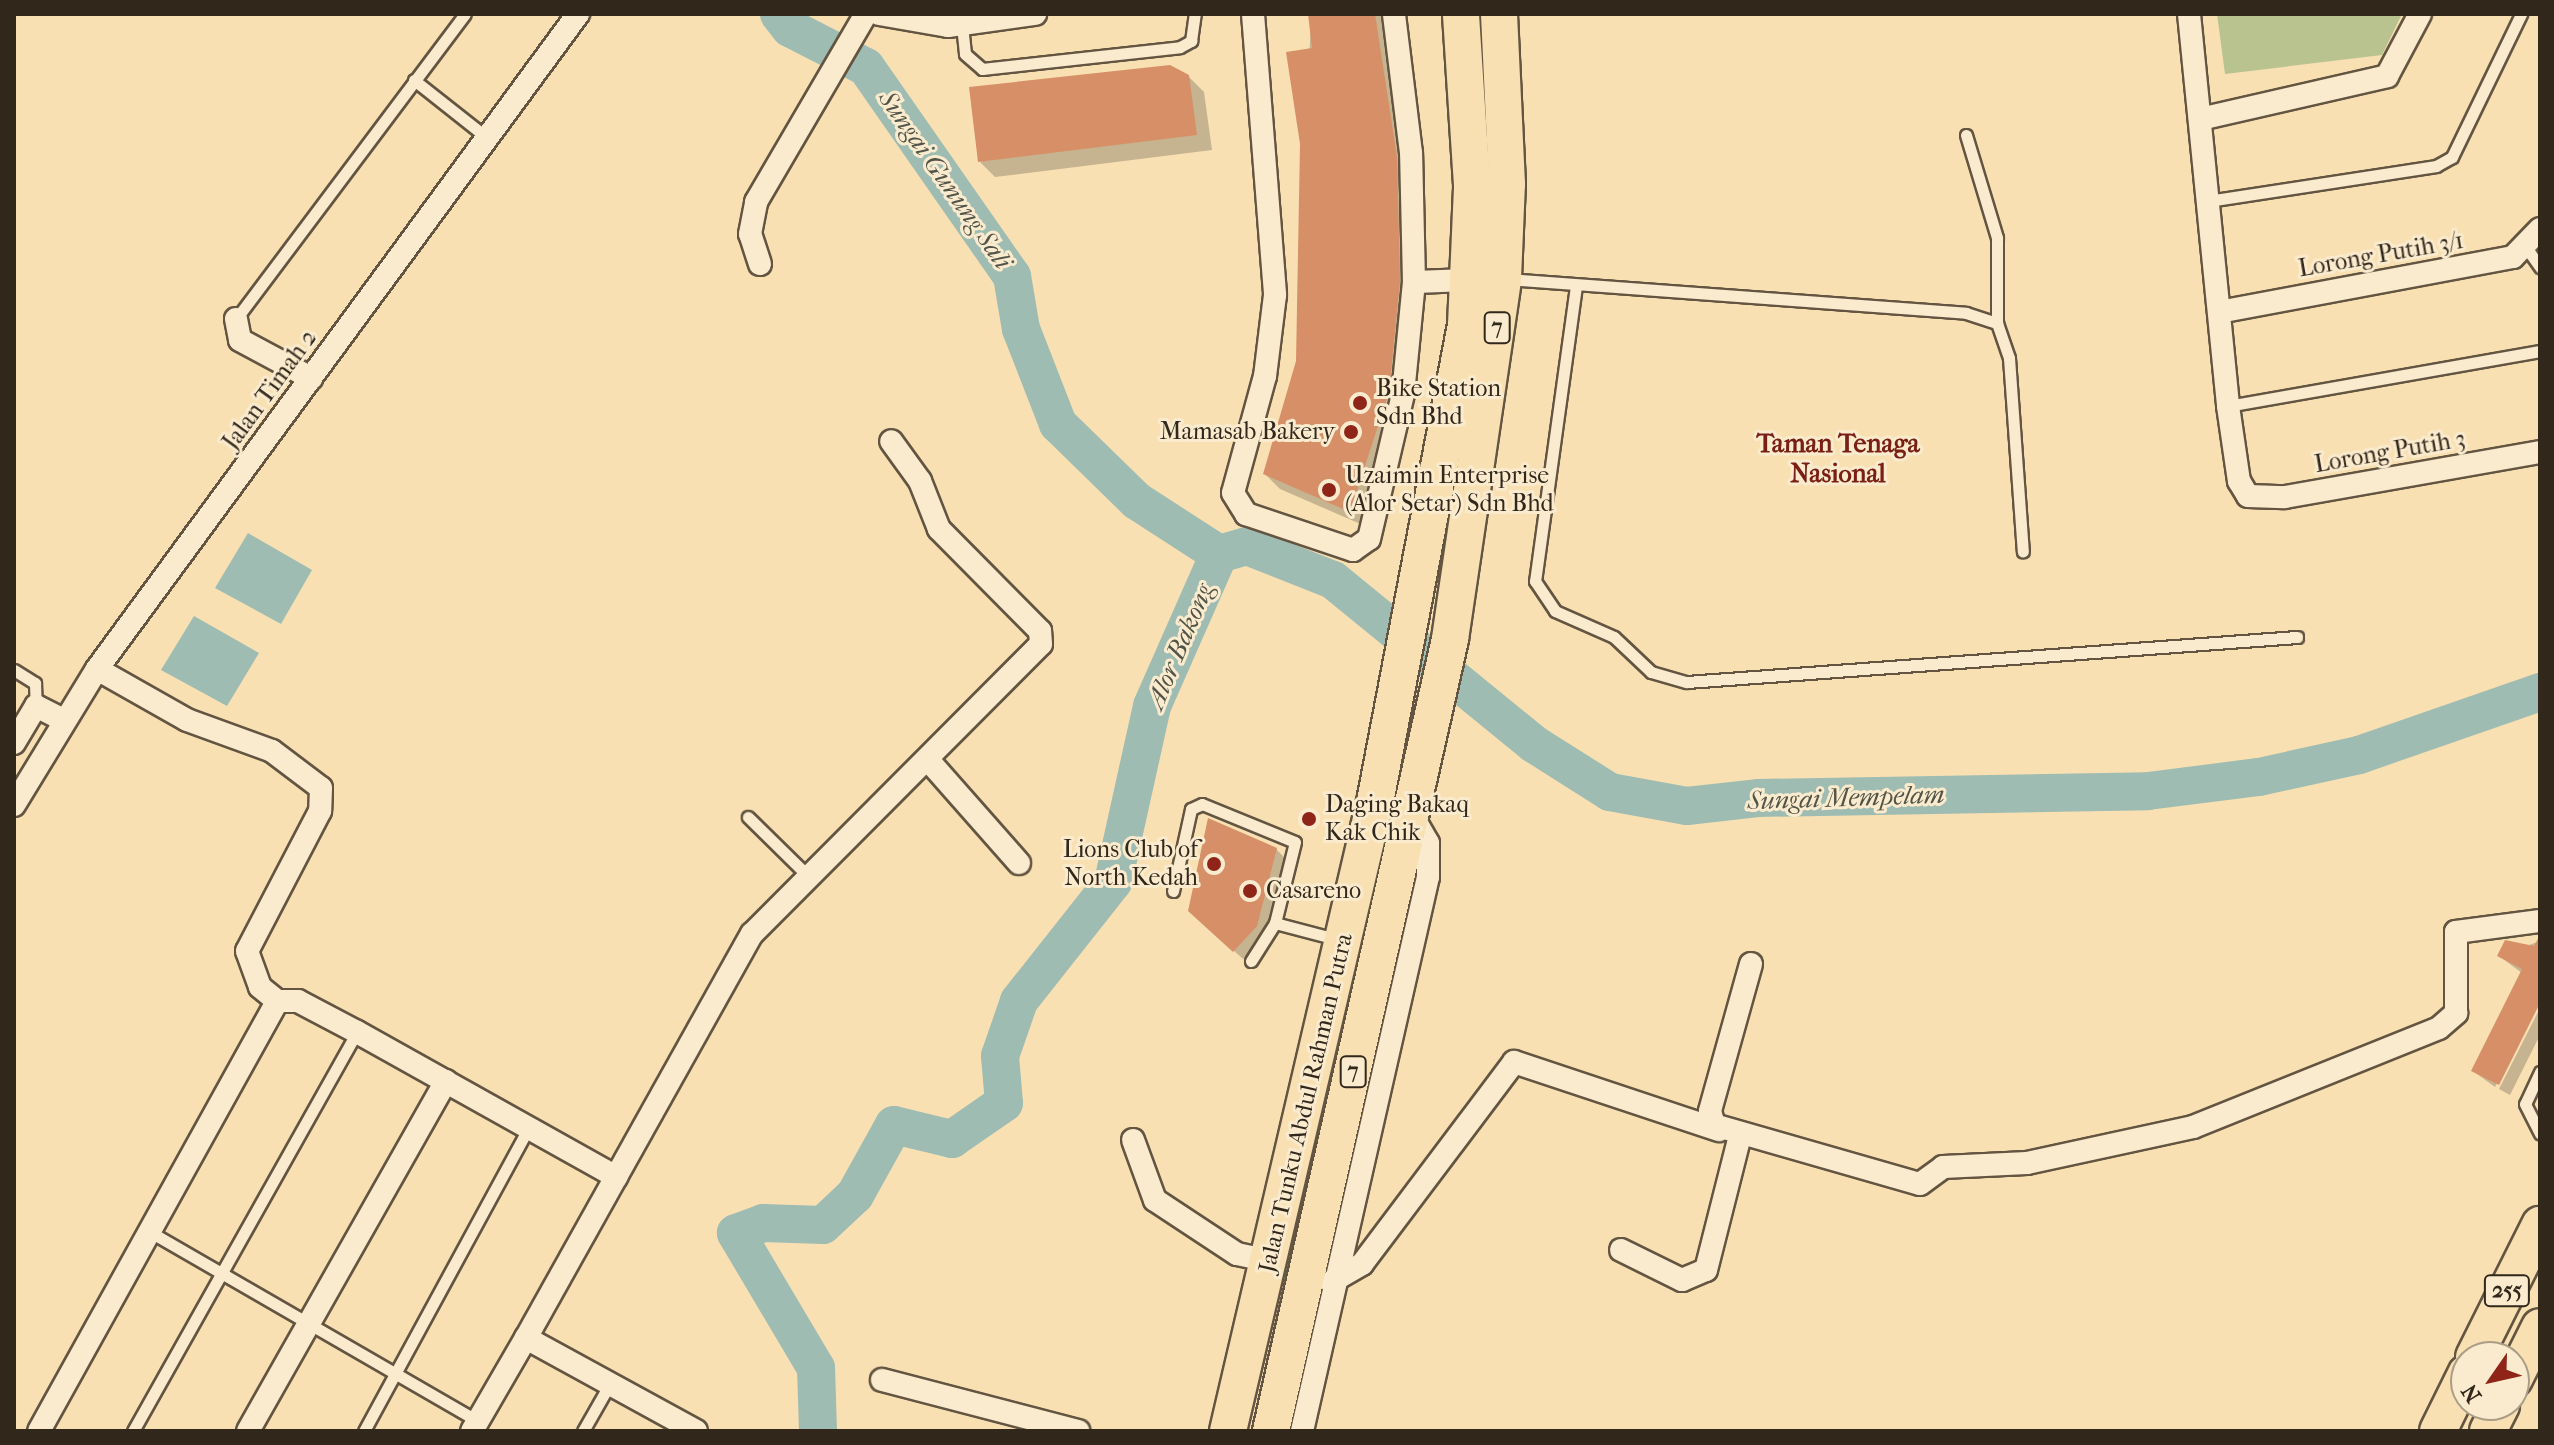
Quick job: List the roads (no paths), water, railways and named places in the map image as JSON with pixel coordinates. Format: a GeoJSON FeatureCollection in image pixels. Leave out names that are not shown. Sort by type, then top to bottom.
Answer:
{"type":"FeatureCollection","features":[{"type":"Feature","properties":{"kind":"main road","name":"Jalan Tunku Abdul Rahman Putra"},"geometry":{"type":"LineString","coordinates":[[1271,1431],[1322,1278],[1411,813],[1450,639],[1486,279],[1472,185],[1461,14]]}},
{"type":"Feature","properties":{"kind":"main road","name":"Jalan Tunku Abdul Rahman Putra"},"geometry":{"type":"LineString","coordinates":[[1228,1431],[1343,941],[1409,617],[1507,184],[1499,14]]}},
{"type":"Feature","properties":{"kind":"main road","name":"255"},"geometry":{"type":"LineString","coordinates":[[2482,1341],[2540,1225]]}},
{"type":"Feature","properties":{"kind":"main road","name":"255"},"geometry":{"type":"LineString","coordinates":[[2530,1347],[2540,1327]]}},
{"type":"Feature","properties":{"kind":"main road"},"geometry":{"type":"LineString","coordinates":[[2438,1431],[2450,1407]]}},
{"type":"Feature","properties":{"kind":"street","name":"Jalan Timah 2"},"geometry":{"type":"LineString","coordinates":[[14,805],[63,720],[97,669],[490,140],[578,14]]}},
{"type":"Feature","properties":{"kind":"street"},"geometry":{"type":"LineString","coordinates":[[760,264],[750,234],[756,202],[866,14]]}},
{"type":"Feature","properties":{"kind":"street"},"geometry":{"type":"LineString","coordinates":[[879,14],[955,26],[1035,14]]}},
{"type":"Feature","properties":{"kind":"street"},"geometry":{"type":"LineString","coordinates":[[1253,14],[1275,295],[1265,376],[1233,493],[1246,514],[1353,550],[1369,539],[1403,394],[1414,282],[1411,153],[1394,14]]}},
{"type":"Feature","properties":{"kind":"street"},"geometry":{"type":"LineString","coordinates":[[2189,14],[2228,406]]}},
{"type":"Feature","properties":{"kind":"street"},"geometry":{"type":"LineString","coordinates":[[2200,119],[2387,76],[2420,14]]}},
{"type":"Feature","properties":{"kind":"street","name":"Lorong Putih 3/1"},"geometry":{"type":"LineString","coordinates":[[2219,312],[2534,258],[2540,229]]}},
{"type":"Feature","properties":{"kind":"street"},"geometry":{"type":"LineString","coordinates":[[1414,282],[1486,279]]}},
{"type":"Feature","properties":{"kind":"street"},"geometry":{"type":"LineString","coordinates":[[236,319],[240,340],[311,378]]}},
{"type":"Feature","properties":{"kind":"street","name":"Lorong Putih 3"},"geometry":{"type":"LineString","coordinates":[[2228,406],[2239,481],[2248,496],[2285,497],[2540,452]]}},
{"type":"Feature","properties":{"kind":"street"},"geometry":{"type":"LineString","coordinates":[[474,1426],[752,934],[808,876],[1035,658],[1040,631],[939,529],[920,481],[891,441]]}},
{"type":"Feature","properties":{"kind":"street"},"geometry":{"type":"LineString","coordinates":[[97,669],[187,720],[272,751],[321,788],[320,811],[247,951],[250,977],[277,1001],[298,1001],[616,1177]]}},
{"type":"Feature","properties":{"kind":"street"},"geometry":{"type":"LineString","coordinates":[[14,743],[36,706],[63,720]]}},
{"type":"Feature","properties":{"kind":"street"},"geometry":{"type":"LineString","coordinates":[[929,761],[1019,863]]}},
{"type":"Feature","properties":{"kind":"street"},"geometry":{"type":"LineString","coordinates":[[1302,1431],[1322,1278],[1362,1264],[1514,1062],[1729,1133],[1920,1184],[1943,1167],[2027,1163],[2154,1139],[2450,1023],[2456,932],[2540,921]]}},
{"type":"Feature","properties":{"kind":"street"},"geometry":{"type":"LineString","coordinates":[[1729,1133],[1710,1111],[1751,964]]}},
{"type":"Feature","properties":{"kind":"street"},"geometry":{"type":"LineString","coordinates":[[39,1431],[152,1233],[277,1001]]}},
{"type":"Feature","properties":{"kind":"street"},"geometry":{"type":"LineString","coordinates":[[248,1431],[446,1081]]}},
{"type":"Feature","properties":{"kind":"street"},"geometry":{"type":"LineString","coordinates":[[1621,1250],[1682,1280],[1706,1270],[1729,1133]]}},
{"type":"Feature","properties":{"kind":"street"},"geometry":{"type":"LineString","coordinates":[[1133,1140],[1155,1200],[1237,1254],[1270,1261]]}},
{"type":"Feature","properties":{"kind":"street"},"geometry":{"type":"LineString","coordinates":[[526,1338],[694,1430]]}},
{"type":"Feature","properties":{"kind":"street"},"geometry":{"type":"LineString","coordinates":[[882,1380],[1078,1431]]}},
{"type":"Feature","properties":{"kind":"lane"},"geometry":{"type":"LineString","coordinates":[[236,319],[465,14]]}},
{"type":"Feature","properties":{"kind":"lane"},"geometry":{"type":"LineString","coordinates":[[955,26],[965,54],[982,69],[1180,47],[1191,41],[1195,14]]}},
{"type":"Feature","properties":{"kind":"lane"},"geometry":{"type":"LineString","coordinates":[[2208,201],[2436,166],[2452,157],[2521,14]]}},
{"type":"Feature","properties":{"kind":"lane"},"geometry":{"type":"LineString","coordinates":[[414,80],[490,140]]}},
{"type":"Feature","properties":{"kind":"lane"},"geometry":{"type":"LineString","coordinates":[[1966,135],[1997,238],[1997,323],[2009,358],[2023,551]]}},
{"type":"Feature","properties":{"kind":"lane"},"geometry":{"type":"LineString","coordinates":[[1486,279],[1966,313],[1997,323]]}},
{"type":"Feature","properties":{"kind":"lane"},"geometry":{"type":"LineString","coordinates":[[1576,286],[1535,581],[1555,611],[1614,637],[1651,672],[1687,682],[2297,637]]}},
{"type":"Feature","properties":{"kind":"lane"},"geometry":{"type":"LineString","coordinates":[[2228,406],[2540,351]]}},
{"type":"Feature","properties":{"kind":"lane"},"geometry":{"type":"LineString","coordinates":[[14,670],[35,683],[36,706]]}},
{"type":"Feature","properties":{"kind":"lane"},"geometry":{"type":"LineString","coordinates":[[1173,891],[1191,809],[1202,804],[1295,842],[1275,923],[1251,961]]}},
{"type":"Feature","properties":{"kind":"lane"},"geometry":{"type":"LineString","coordinates":[[748,817],[808,876]]}},
{"type":"Feature","properties":{"kind":"lane"},"geometry":{"type":"LineString","coordinates":[[1275,923],[1343,941]]}},
{"type":"Feature","properties":{"kind":"lane"},"geometry":{"type":"LineString","coordinates":[[133,1431],[357,1032]]}},
{"type":"Feature","properties":{"kind":"lane"},"geometry":{"type":"LineString","coordinates":[[2540,1072],[2525,1104],[2540,1133]]}},
{"type":"Feature","properties":{"kind":"lane"},"geometry":{"type":"LineString","coordinates":[[364,1431],[529,1127]]}},
{"type":"Feature","properties":{"kind":"lane"},"geometry":{"type":"LineString","coordinates":[[152,1233],[396,1375],[474,1426]]}},
{"type":"Feature","properties":{"kind":"lane"},"geometry":{"type":"LineString","coordinates":[[583,1431],[611,1382]]}},
{"type":"Feature","properties":{"kind":"water"},"geometry":{"type":"Polygon","coordinates":[[[248,533],[312,570],[281,624],[215,588],[248,533]]]}},
{"type":"Feature","properties":{"kind":"water"},"geometry":{"type":"Polygon","coordinates":[[[194,616],[259,653],[227,706],[161,670],[194,616]]]}},
{"type":"Feature","properties":{"kind":"waterway","name":"Sungai Gunung Sali"},"geometry":{"type":"LineString","coordinates":[[779,14],[790,28],[866,67],[1012,276],[1021,329],[1058,424],[1137,501],[1219,554]]}},
{"type":"Feature","properties":{"kind":"waterway","name":"Sungai Mempelam"},"geometry":{"type":"LineString","coordinates":[[1219,554],[1247,546],[1333,580],[1534,744],[1610,792],[1687,806],[1758,798],[2148,791],[2259,777],[2359,755],[2540,692]]}},
{"type":"Feature","properties":{"kind":"waterway","name":"Alor Bakong"},"geometry":{"type":"LineString","coordinates":[[818,1431],[816,1368],[736,1233],[763,1223],[823,1225],[855,1195],[894,1125],[952,1139],[1004,1103],[1000,1056],[1019,1001],[1113,882],[1152,706],[1219,554]]}},
{"type":"Feature","properties":{"kind":"place","name":"Bike Station Sdn Bhd"},"geometry":{"type":"Point","coordinates":[1360,403]}},
{"type":"Feature","properties":{"kind":"place","name":"Mamasab Bakery"},"geometry":{"type":"Point","coordinates":[1351,432]}},
{"type":"Feature","properties":{"kind":"place","name":"Uzaimin Enterprise (Alor Setar) Sdn Bhd"},"geometry":{"type":"Point","coordinates":[1329,490]}},
{"type":"Feature","properties":{"kind":"place","name":"Daging Bakaq Kak Chik"},"geometry":{"type":"Point","coordinates":[1309,819]}},
{"type":"Feature","properties":{"kind":"place","name":"Lions Club of North Kedah"},"geometry":{"type":"Point","coordinates":[1214,864]}},
{"type":"Feature","properties":{"kind":"place","name":"Casareno"},"geometry":{"type":"Point","coordinates":[1250,891]}},
{"type":"Feature","properties":{"kind":"district","name":"Taman Tenaga Nasional"},"geometry":{"type":"Point","coordinates":[1838,459]}}]}
